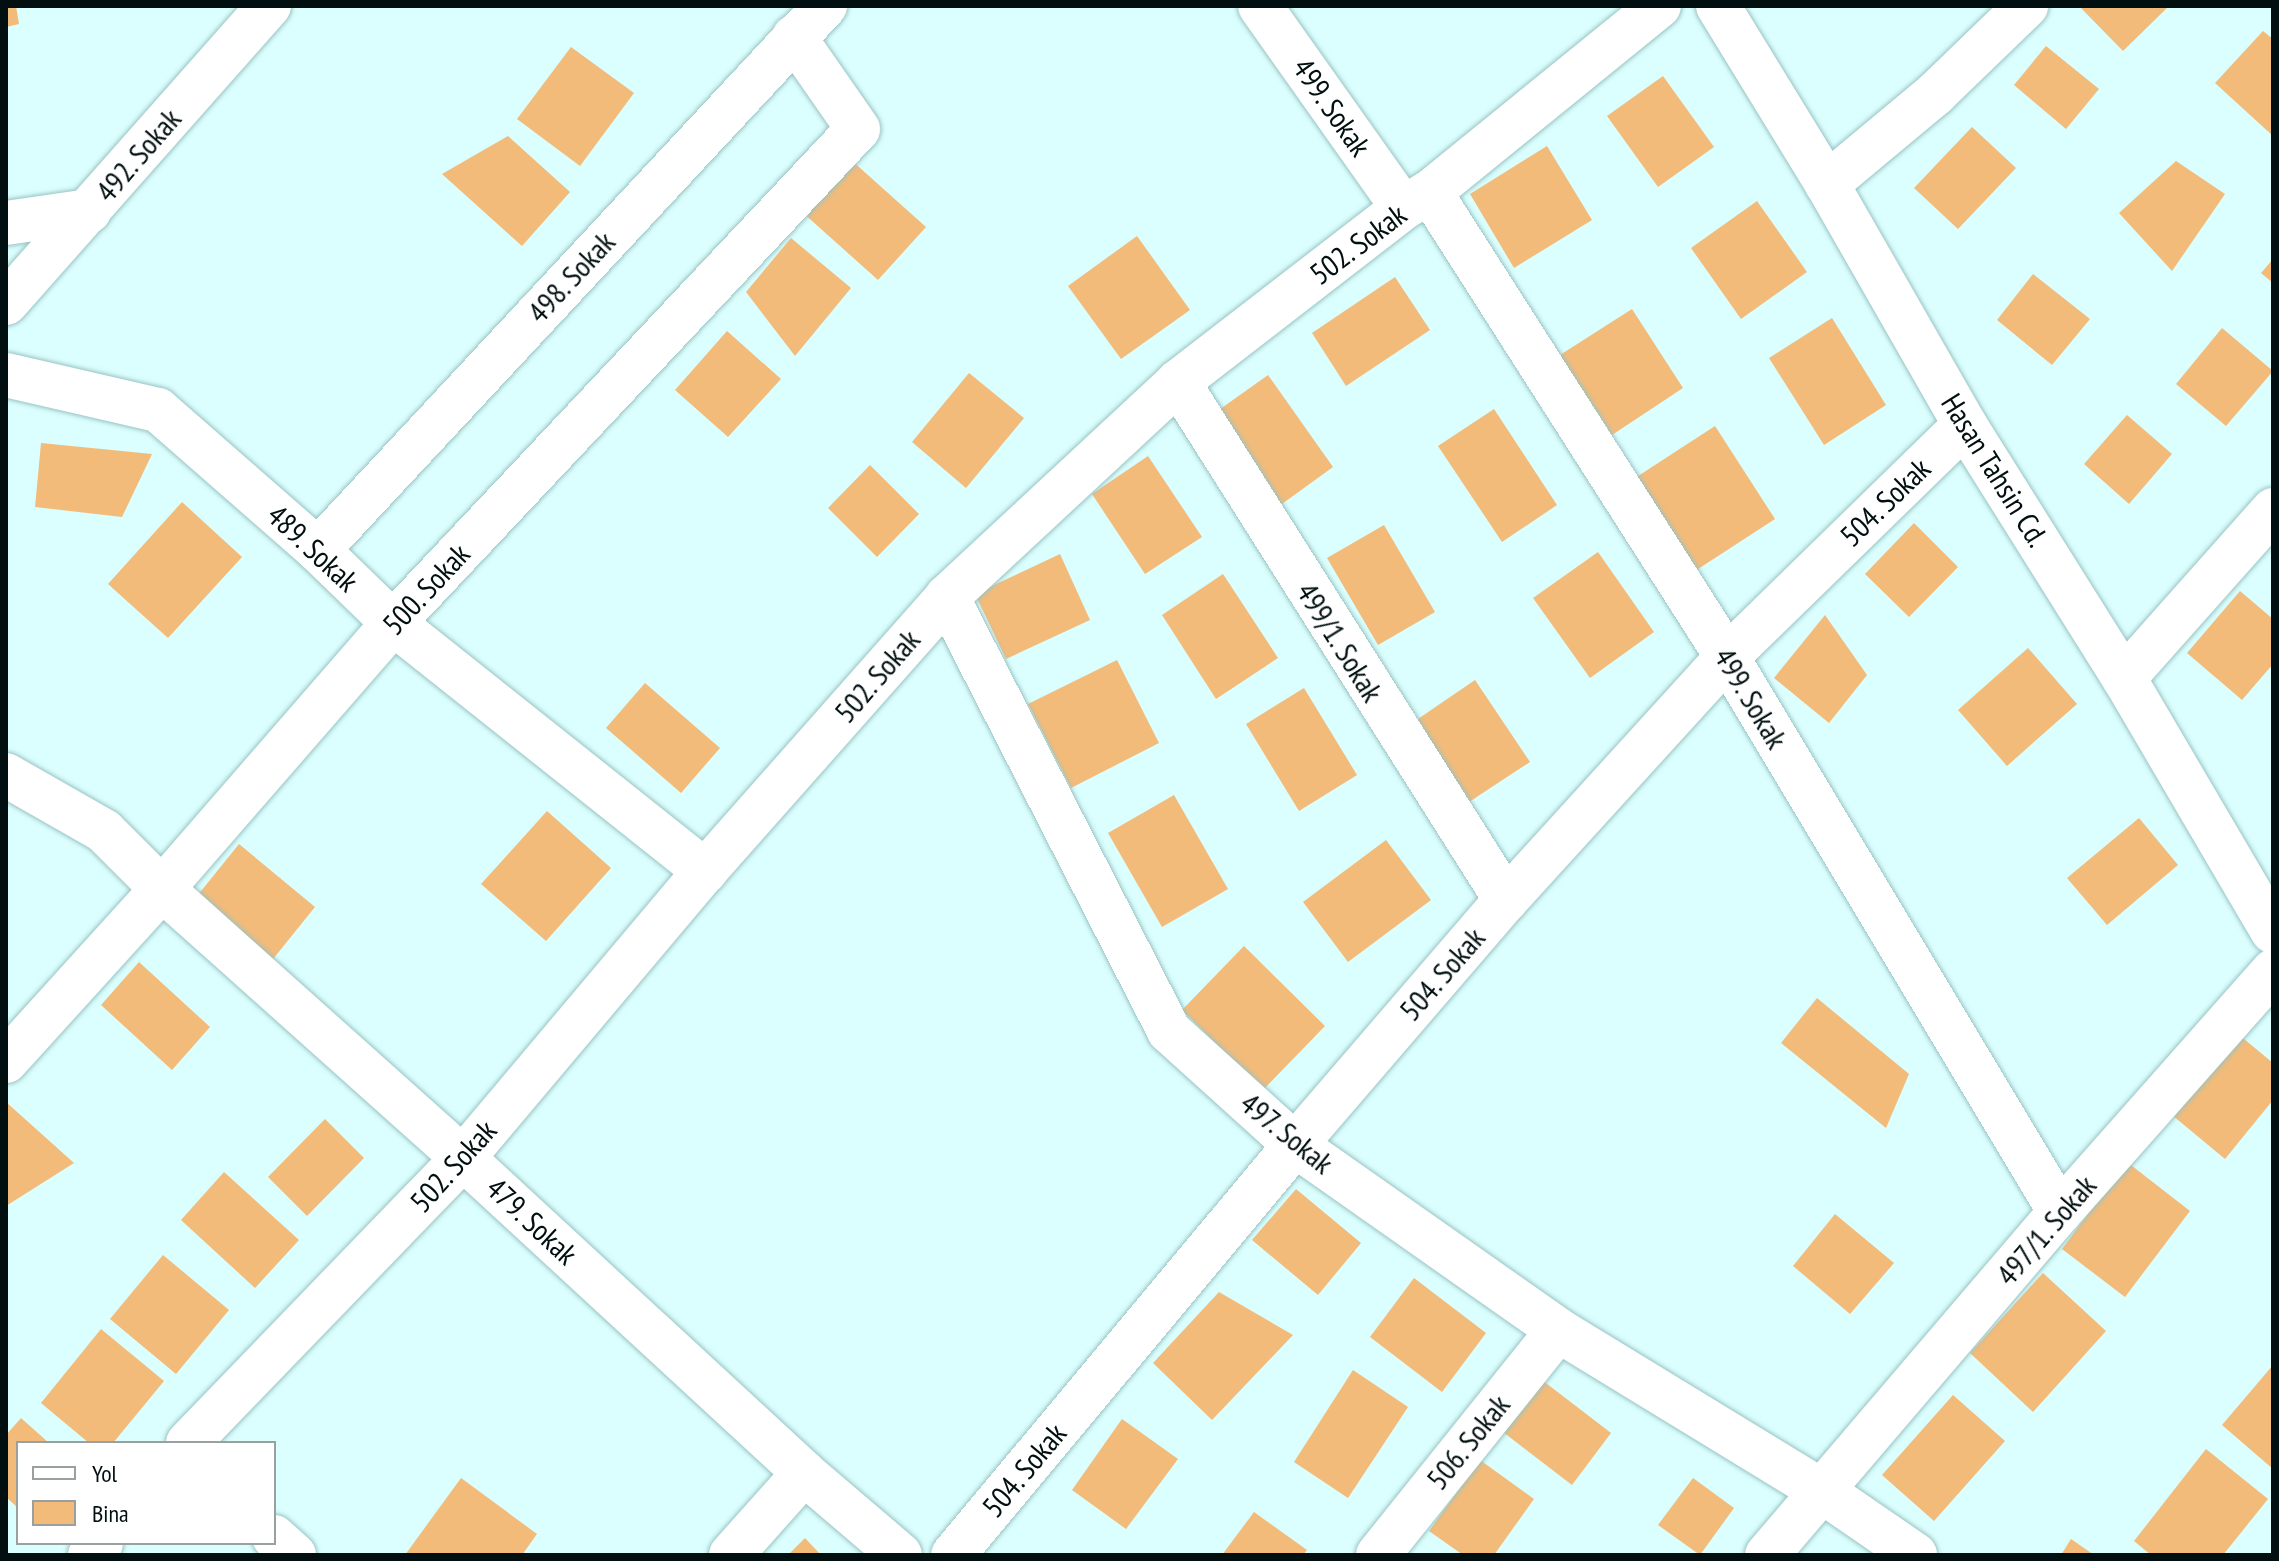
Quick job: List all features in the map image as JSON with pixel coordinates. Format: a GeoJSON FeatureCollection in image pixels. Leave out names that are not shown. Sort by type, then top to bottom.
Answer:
{"type":"FeatureCollection","features":[{"type":"Feature","properties":{"kind":"street","name":"492. Sokak"},"geometry":{"type":"LineString","coordinates":[[6,303],[269,6]]}},
{"type":"Feature","properties":{"kind":"street","name":"498. Sokak"},"geometry":{"type":"LineString","coordinates":[[318,550],[825,6]]}},
{"type":"Feature","properties":{"kind":"street","name":"499. Sokak"},"geometry":{"type":"LineString","coordinates":[[1260,6],[1417,200],[1727,657],[2060,1212]]}},
{"type":"Feature","properties":{"kind":"street","name":"502. Sokak"},"geometry":{"type":"LineString","coordinates":[[190,1441],[463,1158],[705,871],[947,597],[1178,382],[1417,200],[1659,6]]}},
{"type":"Feature","properties":{"kind":"street","name":"Hasan Tahsin Cd."},"geometry":{"type":"LineString","coordinates":[[1718,6],[1827,184],[1965,425],[2124,678],[2273,932]]}},
{"type":"Feature","properties":{"kind":"street"},"geometry":{"type":"LineString","coordinates":[[1827,184],[1935,94],[2026,6]]}},
{"type":"Feature","properties":{"kind":"street","name":"500. Sokak"},"geometry":{"type":"LineString","coordinates":[[6,1061],[162,889],[393,623],[858,129],[794,37]]}},
{"type":"Feature","properties":{"kind":"street"},"geometry":{"type":"LineString","coordinates":[[6,223],[89,211]]}},
{"type":"Feature","properties":{"kind":"street","name":"489. Sokak"},"geometry":{"type":"LineString","coordinates":[[6,375],[158,410],[318,550],[393,623],[705,871]]}},
{"type":"Feature","properties":{"kind":"street","name":"499/1. Sokak"},"geometry":{"type":"LineString","coordinates":[[1178,382],[1506,900]]}},
{"type":"Feature","properties":{"kind":"street","name":"504. Sokak"},"geometry":{"type":"LineString","coordinates":[[953,1555],[1295,1145],[1506,900],[1727,657],[1965,425]]}},
{"type":"Feature","properties":{"kind":"street"},"geometry":{"type":"LineString","coordinates":[[2124,678],[2273,510]]}},
{"type":"Feature","properties":{"kind":"street","name":"497. Sokak"},"geometry":{"type":"LineString","coordinates":[[947,597],[1169,1031],[1295,1145],[1558,1330],[1822,1491],[1915,1555]]}},
{"type":"Feature","properties":{"kind":"street","name":"479. Sokak"},"geometry":{"type":"LineString","coordinates":[[6,775],[104,831],[162,889],[463,1158],[804,1473],[900,1555]]}},
{"type":"Feature","properties":{"kind":"street","name":"497/1. Sokak"},"geometry":{"type":"LineString","coordinates":[[1822,1491],[2060,1212],[2273,971]]}},
{"type":"Feature","properties":{"kind":"street","name":"506. Sokak"},"geometry":{"type":"LineString","coordinates":[[1378,1555],[1558,1330]]}},
{"type":"Feature","properties":{"kind":"street"},"geometry":{"type":"LineString","coordinates":[[731,1555],[804,1473]]}},
{"type":"Feature","properties":{"kind":"street"},"geometry":{"type":"LineString","coordinates":[[1767,1555],[1822,1491]]}},
{"type":"Feature","properties":{"kind":"street"},"geometry":{"type":"LineString","coordinates":[[276,1539],[294,1555]]}},
{"type":"Feature","properties":{"kind":"building"},"geometry":{"type":"Polygon","coordinates":[[[6,6],[16,6],[19,24],[6,27],[6,6]]]}},
{"type":"Feature","properties":{"kind":"building"},"geometry":{"type":"Polygon","coordinates":[[[2079,6],[2169,6],[2123,51],[2079,6]]]}},
{"type":"Feature","properties":{"kind":"building"},"geometry":{"type":"Polygon","coordinates":[[[2263,31],[2273,39],[2273,136],[2215,83],[2263,31]]]}},
{"type":"Feature","properties":{"kind":"building"},"geometry":{"type":"Polygon","coordinates":[[[2046,46],[2099,89],[2066,129],[2014,85],[2046,46]]]}},
{"type":"Feature","properties":{"kind":"building"},"geometry":{"type":"Polygon","coordinates":[[[571,47],[634,93],[580,166],[517,119],[571,47]]]}},
{"type":"Feature","properties":{"kind":"building"},"geometry":{"type":"Polygon","coordinates":[[[1663,76],[1714,147],[1658,187],[1607,116],[1663,76]]]}},
{"type":"Feature","properties":{"kind":"building"},"geometry":{"type":"Polygon","coordinates":[[[1972,127],[2016,168],[1958,229],[1914,188],[1972,127]]]}},
{"type":"Feature","properties":{"kind":"building"},"geometry":{"type":"Polygon","coordinates":[[[508,136],[570,192],[522,246],[442,174],[508,136]]]}},
{"type":"Feature","properties":{"kind":"building"},"geometry":{"type":"Polygon","coordinates":[[[1547,146],[1592,220],[1514,268],[1470,194],[1547,146]]]}},
{"type":"Feature","properties":{"kind":"building"},"geometry":{"type":"Polygon","coordinates":[[[850,159],[926,227],[878,280],[802,212],[850,159]]]}},
{"type":"Feature","properties":{"kind":"building"},"geometry":{"type":"Polygon","coordinates":[[[2176,161],[2225,194],[2172,271],[2119,213],[2176,161]]]}},
{"type":"Feature","properties":{"kind":"building"},"geometry":{"type":"Polygon","coordinates":[[[1757,201],[1807,272],[1741,319],[1691,248],[1757,201]]]}},
{"type":"Feature","properties":{"kind":"building"},"geometry":{"type":"Polygon","coordinates":[[[1137,236],[1190,310],[1121,359],[1068,286],[1137,236]]]}},
{"type":"Feature","properties":{"kind":"building"},"geometry":{"type":"Polygon","coordinates":[[[791,238],[851,288],[795,356],[746,292],[791,238]]]}},
{"type":"Feature","properties":{"kind":"building"},"geometry":{"type":"Polygon","coordinates":[[[2273,259],[2273,283],[2261,273],[2273,259]]]}},
{"type":"Feature","properties":{"kind":"building"},"geometry":{"type":"Polygon","coordinates":[[[2033,274],[2090,319],[2052,365],[1997,320],[2033,274]]]}},
{"type":"Feature","properties":{"kind":"building"},"geometry":{"type":"Polygon","coordinates":[[[1395,277],[1430,330],[1346,386],[1312,333],[1395,277]]]}},
{"type":"Feature","properties":{"kind":"building"},"geometry":{"type":"Polygon","coordinates":[[[1632,309],[1683,388],[1612,435],[1560,355],[1632,309]]]}},
{"type":"Feature","properties":{"kind":"building"},"geometry":{"type":"Polygon","coordinates":[[[1832,318],[1886,405],[1824,445],[1769,358],[1832,318]]]}},
{"type":"Feature","properties":{"kind":"building"},"geometry":{"type":"Polygon","coordinates":[[[2222,328],[2273,371],[2226,426],[2176,384],[2222,328]]]}},
{"type":"Feature","properties":{"kind":"building"},"geometry":{"type":"Polygon","coordinates":[[[727,331],[781,379],[728,437],[675,390],[727,331]]]}},
{"type":"Feature","properties":{"kind":"building"},"geometry":{"type":"Polygon","coordinates":[[[969,373],[1024,418],[966,488],[912,442],[969,373]]]}},
{"type":"Feature","properties":{"kind":"building"},"geometry":{"type":"Polygon","coordinates":[[[1268,375],[1333,467],[1275,509],[1209,417],[1268,375]]]}},
{"type":"Feature","properties":{"kind":"building"},"geometry":{"type":"Polygon","coordinates":[[[1494,409],[1557,505],[1502,542],[1438,446],[1494,409]]]}},
{"type":"Feature","properties":{"kind":"building"},"geometry":{"type":"Polygon","coordinates":[[[2127,415],[2172,454],[2129,504],[2084,464],[2127,415]]]}},
{"type":"Feature","properties":{"kind":"building"},"geometry":{"type":"Polygon","coordinates":[[[1715,426],[1775,519],[1695,571],[1635,478],[1715,426]]]}},
{"type":"Feature","properties":{"kind":"building"},"geometry":{"type":"Polygon","coordinates":[[[41,443],[152,454],[122,517],[35,507],[41,443]]]}},
{"type":"Feature","properties":{"kind":"building"},"geometry":{"type":"Polygon","coordinates":[[[1148,456],[1202,537],[1145,574],[1092,494],[1148,456]]]}},
{"type":"Feature","properties":{"kind":"building"},"geometry":{"type":"Polygon","coordinates":[[[870,465],[919,514],[877,557],[828,508],[870,465]]]}},
{"type":"Feature","properties":{"kind":"building"},"geometry":{"type":"Polygon","coordinates":[[[182,502],[242,557],[168,638],[108,584],[182,502]]]}},
{"type":"Feature","properties":{"kind":"building"},"geometry":{"type":"Polygon","coordinates":[[[1914,523],[1958,567],[1909,617],[1865,574],[1914,523]]]}},
{"type":"Feature","properties":{"kind":"building"},"geometry":{"type":"Polygon","coordinates":[[[1384,525],[1435,612],[1378,645],[1327,558],[1384,525]]]}},
{"type":"Feature","properties":{"kind":"building"},"geometry":{"type":"Polygon","coordinates":[[[1598,552],[1654,632],[1590,678],[1533,598],[1598,552]]]}},
{"type":"Feature","properties":{"kind":"building"},"geometry":{"type":"Polygon","coordinates":[[[1060,554],[1090,620],[1006,659],[975,594],[1060,554]]]}},
{"type":"Feature","properties":{"kind":"building"},"geometry":{"type":"Polygon","coordinates":[[[1223,574],[1278,658],[1216,699],[1162,615],[1223,574]]]}},
{"type":"Feature","properties":{"kind":"building"},"geometry":{"type":"Polygon","coordinates":[[[2240,591],[2273,619],[2273,664],[2242,700],[2187,653],[2240,591]]]}},
{"type":"Feature","properties":{"kind":"building"},"geometry":{"type":"Polygon","coordinates":[[[1825,615],[1867,675],[1829,723],[1774,678],[1825,615]]]}},
{"type":"Feature","properties":{"kind":"building"},"geometry":{"type":"Polygon","coordinates":[[[2028,648],[2077,704],[2007,766],[1958,710],[2028,648]]]}},
{"type":"Feature","properties":{"kind":"building"},"geometry":{"type":"Polygon","coordinates":[[[1117,660],[1159,743],[1071,788],[1028,704],[1117,660]]]}},
{"type":"Feature","properties":{"kind":"building"},"geometry":{"type":"Polygon","coordinates":[[[1475,680],[1530,762],[1469,802],[1415,721],[1475,680]]]}},
{"type":"Feature","properties":{"kind":"building"},"geometry":{"type":"Polygon","coordinates":[[[645,683],[720,748],[681,793],[606,728],[645,683]]]}},
{"type":"Feature","properties":{"kind":"building"},"geometry":{"type":"Polygon","coordinates":[[[1304,688],[1357,775],[1299,811],[1246,724],[1304,688]]]}},
{"type":"Feature","properties":{"kind":"building"},"geometry":{"type":"Polygon","coordinates":[[[1174,795],[1228,889],[1162,927],[1108,833],[1174,795]]]}},
{"type":"Feature","properties":{"kind":"building"},"geometry":{"type":"Polygon","coordinates":[[[547,811],[611,868],[546,941],[481,884],[547,811]]]}},
{"type":"Feature","properties":{"kind":"building"},"geometry":{"type":"Polygon","coordinates":[[[2139,818],[2178,865],[2107,925],[2067,878],[2139,818]]]}},
{"type":"Feature","properties":{"kind":"building"},"geometry":{"type":"Polygon","coordinates":[[[1386,840],[1431,900],[1348,962],[1303,902],[1386,840]]]}},
{"type":"Feature","properties":{"kind":"building"},"geometry":{"type":"Polygon","coordinates":[[[239,844],[315,907],[269,964],[193,901],[239,844]]]}},
{"type":"Feature","properties":{"kind":"building"},"geometry":{"type":"Polygon","coordinates":[[[1244,946],[1325,1026],[1263,1090],[1182,1010],[1244,946]]]}},
{"type":"Feature","properties":{"kind":"building"},"geometry":{"type":"Polygon","coordinates":[[[139,962],[210,1027],[172,1070],[101,1005],[139,962]]]}},
{"type":"Feature","properties":{"kind":"building"},"geometry":{"type":"Polygon","coordinates":[[[1817,998],[1909,1074],[1886,1128],[1781,1043],[1817,998]]]}},
{"type":"Feature","properties":{"kind":"building"},"geometry":{"type":"Polygon","coordinates":[[[2238,1034],[2273,1063],[2273,1100],[2225,1159],[2172,1115],[2238,1034]]]}},
{"type":"Feature","properties":{"kind":"building"},"geometry":{"type":"Polygon","coordinates":[[[6,1102],[74,1163],[6,1206],[6,1102]]]}},
{"type":"Feature","properties":{"kind":"building"},"geometry":{"type":"Polygon","coordinates":[[[325,1119],[364,1158],[307,1216],[268,1177],[325,1119]]]}},
{"type":"Feature","properties":{"kind":"building"},"geometry":{"type":"Polygon","coordinates":[[[2127,1162],[2190,1211],[2125,1297],[2062,1249],[2127,1162]]]}},
{"type":"Feature","properties":{"kind":"building"},"geometry":{"type":"Polygon","coordinates":[[[224,1172],[299,1240],[255,1288],[181,1220],[224,1172]]]}},
{"type":"Feature","properties":{"kind":"building"},"geometry":{"type":"Polygon","coordinates":[[[1296,1189],[1361,1243],[1318,1295],[1252,1240],[1296,1189]]]}},
{"type":"Feature","properties":{"kind":"building"},"geometry":{"type":"Polygon","coordinates":[[[1835,1214],[1894,1263],[1850,1314],[1793,1266],[1835,1214]]]}},
{"type":"Feature","properties":{"kind":"building"},"geometry":{"type":"Polygon","coordinates":[[[163,1255],[229,1310],[176,1374],[110,1319],[163,1255]]]}},
{"type":"Feature","properties":{"kind":"building"},"geometry":{"type":"Polygon","coordinates":[[[2043,1273],[2106,1331],[2033,1412],[1970,1353],[2043,1273]]]}},
{"type":"Feature","properties":{"kind":"building"},"geometry":{"type":"Polygon","coordinates":[[[1414,1278],[1486,1333],[1442,1392],[1370,1337],[1414,1278]]]}},
{"type":"Feature","properties":{"kind":"building"},"geometry":{"type":"Polygon","coordinates":[[[1219,1292],[1293,1335],[1212,1420],[1153,1363],[1219,1292]]]}},
{"type":"Feature","properties":{"kind":"building"},"geometry":{"type":"Polygon","coordinates":[[[101,1329],[164,1381],[115,1441],[87,1441],[41,1403],[101,1329]]]}},
{"type":"Feature","properties":{"kind":"building"},"geometry":{"type":"Polygon","coordinates":[[[2273,1365],[2273,1469],[2222,1425],[2273,1365]]]}},
{"type":"Feature","properties":{"kind":"building"},"geometry":{"type":"Polygon","coordinates":[[[1353,1370],[1408,1407],[1348,1498],[1294,1462],[1353,1370]]]}},
{"type":"Feature","properties":{"kind":"building"},"geometry":{"type":"Polygon","coordinates":[[[1542,1380],[1611,1433],[1572,1485],[1503,1432],[1542,1380]]]}},
{"type":"Feature","properties":{"kind":"building"},"geometry":{"type":"Polygon","coordinates":[[[1953,1395],[2005,1441],[1934,1521],[1882,1475],[1953,1395]]]}},
{"type":"Feature","properties":{"kind":"building"},"geometry":{"type":"Polygon","coordinates":[[[21,1418],[47,1441],[16,1441],[16,1506],[6,1497],[6,1435],[21,1418]]]}},
{"type":"Feature","properties":{"kind":"building"},"geometry":{"type":"Polygon","coordinates":[[[1122,1419],[1178,1459],[1126,1529],[1072,1490],[1122,1419]]]}},
{"type":"Feature","properties":{"kind":"building"},"geometry":{"type":"Polygon","coordinates":[[[2206,1449],[2268,1499],[2223,1555],[2151,1555],[2134,1541],[2206,1449]]]}},
{"type":"Feature","properties":{"kind":"building"},"geometry":{"type":"Polygon","coordinates":[[[1480,1460],[1534,1499],[1494,1555],[1463,1555],[1429,1531],[1480,1460]]]}},
{"type":"Feature","properties":{"kind":"building"},"geometry":{"type":"Polygon","coordinates":[[[461,1478],[537,1534],[522,1555],[405,1555],[461,1478]]]}},
{"type":"Feature","properties":{"kind":"building"},"geometry":{"type":"Polygon","coordinates":[[[1693,1478],[1734,1508],[1700,1555],[1658,1525],[1693,1478]]]}},
{"type":"Feature","properties":{"kind":"building"},"geometry":{"type":"Polygon","coordinates":[[[1254,1512],[1307,1550],[1303,1555],[1222,1555],[1254,1512]]]}},
{"type":"Feature","properties":{"kind":"building"},"geometry":{"type":"Polygon","coordinates":[[[805,1538],[821,1555],[788,1555],[805,1538]]]}},
{"type":"Feature","properties":{"kind":"building"},"geometry":{"type":"Polygon","coordinates":[[[2071,1539],[2094,1555],[2061,1555],[2071,1539]]]}}]}
